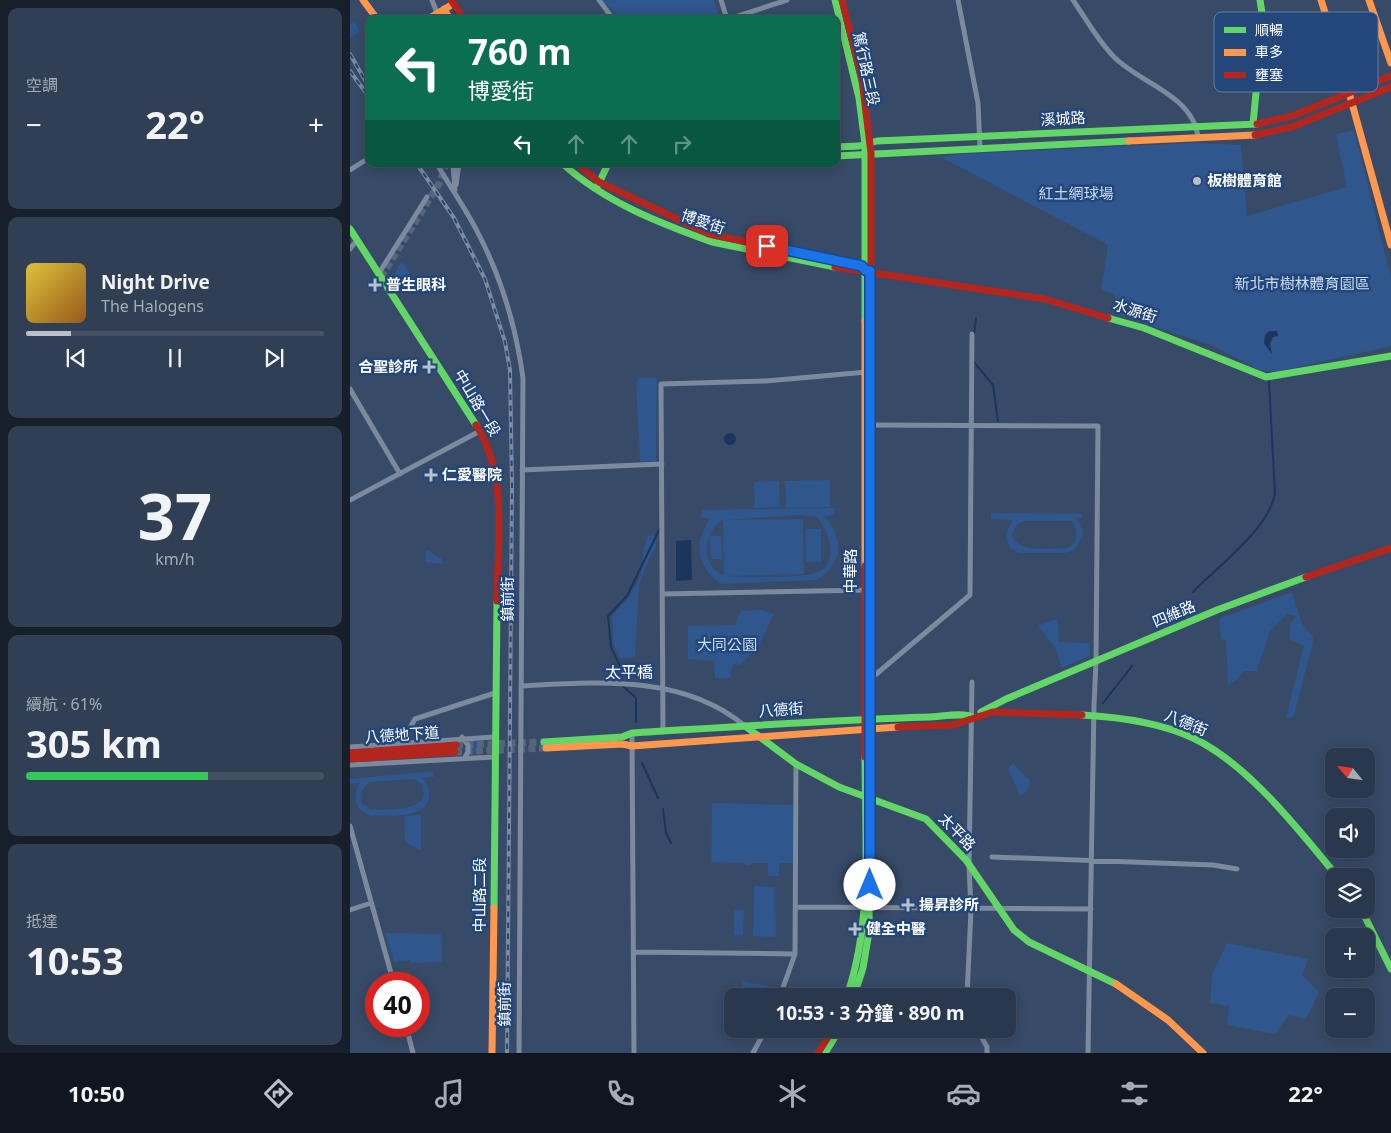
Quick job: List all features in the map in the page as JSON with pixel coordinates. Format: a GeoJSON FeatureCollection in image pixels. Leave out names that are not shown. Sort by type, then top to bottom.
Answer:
{"type":"FeatureCollection","features":[{"type":"Feature","properties":{"kind":"street"},"geometry":{"type":"LineString","coordinates":[[363,0],[374,15]]}},
{"type":"Feature","properties":{"kind":"street"},"geometry":{"type":"LineString","coordinates":[[432,0],[441,13],[454,1],[462,15]]}},
{"type":"Feature","properties":{"kind":"street"},"geometry":{"type":"LineString","coordinates":[[599,0],[610,15]]}},
{"type":"Feature","properties":{"kind":"street"},"geometry":{"type":"LineString","coordinates":[[721,0],[727,15]]}},
{"type":"Feature","properties":{"kind":"street","name":"篤行路三段"},"geometry":{"type":"LineString","coordinates":[[835,0],[839,15]]}},
{"type":"Feature","properties":{"kind":"street","name":"篤行路三段"},"geometry":{"type":"LineString","coordinates":[[842,0],[862,80],[868,143]]}},
{"type":"Feature","properties":{"kind":"street"},"geometry":{"type":"LineString","coordinates":[[958,0],[978,103],[980,148]]}},
{"type":"Feature","properties":{"kind":"street"},"geometry":{"type":"LineString","coordinates":[[1073,0],[1114,57],[1188,110],[1196,125],[1198,137]]}},
{"type":"Feature","properties":{"kind":"street"},"geometry":{"type":"LineString","coordinates":[[1321,0],[1325,12]]}},
{"type":"Feature","properties":{"kind":"street"},"geometry":{"type":"LineString","coordinates":[[1369,0],[1373,12]]}},
{"type":"Feature","properties":{"kind":"street"},"geometry":{"type":"LineString","coordinates":[[741,15],[786,1]]}},
{"type":"Feature","properties":{"kind":"street","name":"篤行路三段"},"geometry":{"type":"LineString","coordinates":[[840,20],[868,143]]}},
{"type":"Feature","properties":{"kind":"street"},"geometry":{"type":"LineString","coordinates":[[1378,26],[1391,63]]}},
{"type":"Feature","properties":{"kind":"street","name":"溪城路"},"geometry":{"type":"LineString","coordinates":[[1378,81],[1391,76]]}},
{"type":"Feature","properties":{"kind":"street","name":"溪城路"},"geometry":{"type":"LineString","coordinates":[[840,156],[1255,134],[1292,127],[1391,87]]}},
{"type":"Feature","properties":{"kind":"street"},"geometry":{"type":"LineString","coordinates":[[1255,124],[1257,92]]}},
{"type":"Feature","properties":{"kind":"street"},"geometry":{"type":"LineString","coordinates":[[1349,92],[1391,245]]}},
{"type":"Feature","properties":{"kind":"street","name":"溪城路"},"geometry":{"type":"LineString","coordinates":[[840,147],[868,143],[980,136],[1196,125],[1255,124],[1292,116],[1351,92]]}},
{"type":"Feature","properties":{"kind":"street","name":"中華路"},"geometry":{"type":"LineString","coordinates":[[857,988],[869,941],[866,909],[868,681],[865,477],[867,425],[868,143]]}},
{"type":"Feature","properties":{"kind":"street"},"geometry":{"type":"LineString","coordinates":[[350,170],[365,161]]}},
{"type":"Feature","properties":{"kind":"street","name":"鎮前街"},"geometry":{"type":"LineString","coordinates":[[440,167],[456,193],[494,267],[518,340],[523,378],[519,1053]]}},
{"type":"Feature","properties":{"kind":"street"},"geometry":{"type":"LineString","coordinates":[[453,167],[456,193]]}},
{"type":"Feature","properties":{"kind":"street"},"geometry":{"type":"LineString","coordinates":[[456,193],[458,167]]}},
{"type":"Feature","properties":{"kind":"street","name":"博愛街"},"geometry":{"type":"LineString","coordinates":[[567,167],[595,190],[613,201],[712,242],[857,271],[868,270]]}},
{"type":"Feature","properties":{"kind":"street","name":"博愛街"},"geometry":{"type":"LineString","coordinates":[[581,167],[599,182],[709,234],[862,266],[868,270]]}},
{"type":"Feature","properties":{"kind":"street"},"geometry":{"type":"LineString","coordinates":[[595,190],[606,167]]}},
{"type":"Feature","properties":{"kind":"street"},"geometry":{"type":"LineString","coordinates":[[379,273],[427,198]]}},
{"type":"Feature","properties":{"kind":"street","name":"中山路一段"},"geometry":{"type":"LineString","coordinates":[[350,229],[480,431],[494,463],[498,489],[494,736]]}},
{"type":"Feature","properties":{"kind":"street"},"geometry":{"type":"LineString","coordinates":[[350,249],[357,240]]}},
{"type":"Feature","properties":{"kind":"street","name":"水源街"},"geometry":{"type":"LineString","coordinates":[[868,270],[1045,299],[1144,328],[1266,377],[1391,356]]}},
{"type":"Feature","properties":{"kind":"street"},"geometry":{"type":"LineString","coordinates":[[868,681],[970,595],[972,334]]}},
{"type":"Feature","properties":{"kind":"street"},"geometry":{"type":"LineString","coordinates":[[663,732],[661,384],[766,381],[867,372]]}},
{"type":"Feature","properties":{"kind":"street"},"geometry":{"type":"LineString","coordinates":[[350,389],[400,474]]}},
{"type":"Feature","properties":{"kind":"street"},"geometry":{"type":"LineString","coordinates":[[867,425],[1098,426],[1096,661],[1088,1053]]}},
{"type":"Feature","properties":{"kind":"street"},"geometry":{"type":"LineString","coordinates":[[350,500],[480,431]]}},
{"type":"Feature","properties":{"kind":"street"},"geometry":{"type":"LineString","coordinates":[[522,470],[662,464]]}},
{"type":"Feature","properties":{"kind":"street","name":"四維路"},"geometry":{"type":"LineString","coordinates":[[972,717],[1003,700],[1217,610],[1336,565],[1391,548]]}},
{"type":"Feature","properties":{"kind":"street"},"geometry":{"type":"LineString","coordinates":[[662,594],[867,590]]}},
{"type":"Feature","properties":{"kind":"street","name":"太平路"},"geometry":{"type":"LineString","coordinates":[[521,686],[623,682],[712,703],[796,764],[840,787],[926,819],[969,865],[1014,930],[1029,942],[1122,987],[1168,1020],[1203,1053]]}},
{"type":"Feature","properties":{"kind":"street"},"geometry":{"type":"LineString","coordinates":[[967,988],[971,910],[969,865],[972,682]]}},
{"type":"Feature","properties":{"kind":"street"},"geometry":{"type":"LineString","coordinates":[[401,743],[415,720],[495,693]]}},
{"type":"Feature","properties":{"kind":"street","name":"八德街"},"geometry":{"type":"LineString","coordinates":[[972,717],[967,714],[932,718],[867,719],[632,733],[622,741],[632,746],[867,729],[953,725],[967,722],[972,717],[993,712],[1094,716],[1143,722],[1193,738],[1237,768],[1287,816],[1330,868]]}},
{"type":"Feature","properties":{"kind":"street"},"geometry":{"type":"LineString","coordinates":[[632,733],[634,1053]]}},
{"type":"Feature","properties":{"kind":"street"},"geometry":{"type":"LineString","coordinates":[[350,747],[494,736]]}},
{"type":"Feature","properties":{"kind":"street","name":"中山路二段"},"geometry":{"type":"LineString","coordinates":[[492,1053],[494,736]]}},
{"type":"Feature","properties":{"kind":"street"},"geometry":{"type":"LineString","coordinates":[[462,737],[468,745],[468,752],[465,757]]}},
{"type":"Feature","properties":{"kind":"street"},"geometry":{"type":"LineString","coordinates":[[545,745],[622,741]]}},
{"type":"Feature","properties":{"kind":"street","name":"八德地下道"},"geometry":{"type":"LineString","coordinates":[[350,753],[456,749],[350,759]]}},
{"type":"Feature","properties":{"kind":"street"},"geometry":{"type":"LineString","coordinates":[[350,765],[494,756]]}},
{"type":"Feature","properties":{"kind":"street"},"geometry":{"type":"LineString","coordinates":[[783,988],[795,954],[796,764]]}},
{"type":"Feature","properties":{"kind":"street"},"geometry":{"type":"LineString","coordinates":[[350,826],[391,972]]}},
{"type":"Feature","properties":{"kind":"street"},"geometry":{"type":"LineString","coordinates":[[992,857],[1213,865],[1237,869]]}},
{"type":"Feature","properties":{"kind":"street"},"geometry":{"type":"LineString","coordinates":[[350,910],[371,903]]}},
{"type":"Feature","properties":{"kind":"street"},"geometry":{"type":"LineString","coordinates":[[796,907],[971,910],[1091,909]]}},
{"type":"Feature","properties":{"kind":"street","name":"中華路"},"geometry":{"type":"LineString","coordinates":[[850,988],[857,966],[866,909]]}},
{"type":"Feature","properties":{"kind":"street"},"geometry":{"type":"LineString","coordinates":[[1366,918],[1391,969]]}},
{"type":"Feature","properties":{"kind":"street"},"geometry":{"type":"LineString","coordinates":[[633,952],[795,954]]}},
{"type":"Feature","properties":{"kind":"street"},"geometry":{"type":"LineString","coordinates":[[409,1037],[413,1053]]}},
{"type":"Feature","properties":{"kind":"street"},"geometry":{"type":"LineString","coordinates":[[753,1053],[761,1038]]}},
{"type":"Feature","properties":{"kind":"street"},"geometry":{"type":"LineString","coordinates":[[818,1053],[827,1038]]}},
{"type":"Feature","properties":{"kind":"street"},"geometry":{"type":"LineString","coordinates":[[825,1053],[834,1038]]}},
{"type":"Feature","properties":{"kind":"street"},"geometry":{"type":"LineString","coordinates":[[983,1038],[987,1046],[987,1053]]}},
{"type":"Feature","properties":{"kind":"green space"},"geometry":{"type":"Polygon","coordinates":[[[602,0],[714,0],[719,15],[617,15],[602,0]]]}},
{"type":"Feature","properties":{"kind":"green space"},"geometry":{"type":"Polygon","coordinates":[[[354,21],[360,31],[350,38],[350,24],[354,21]]]}},
{"type":"Feature","properties":{"kind":"green space","name":"新北市樹林體育園區"},"geometry":{"type":"Polygon","coordinates":[[[1354,130],[1391,278],[1391,346],[1276,372],[1259,370],[1211,345],[1112,313],[1115,295],[1101,290],[1108,245],[941,157],[960,154],[1194,143],[1241,145],[1247,216],[1347,187],[1336,134],[1354,130]]]}},
{"type":"Feature","properties":{"kind":"green space"},"geometry":{"type":"Polygon","coordinates":[[[402,261],[415,281],[401,290],[395,276],[402,261]]]}},
{"type":"Feature","properties":{"kind":"green space"},"geometry":{"type":"Polygon","coordinates":[[[639,378],[657,378],[656,461],[640,462],[636,383],[639,378]]]}},
{"type":"Feature","properties":{"kind":"green space"},"geometry":{"type":"Polygon","coordinates":[[[830,480],[830,507],[786,508],[785,481],[830,480]]]}},
{"type":"Feature","properties":{"kind":"green space"},"geometry":{"type":"Polygon","coordinates":[[[779,481],[780,507],[755,508],[754,482],[779,481]]]}},
{"type":"Feature","properties":{"kind":"green space"},"geometry":{"type":"Polygon","coordinates":[[[835,508],[835,515],[825,516],[836,534],[838,551],[836,558],[826,573],[817,580],[721,584],[713,578],[702,562],[700,554],[701,537],[710,519],[701,517],[701,510],[835,508]],[[800,515],[723,520],[803,519],[804,574],[726,576],[798,576],[815,573],[823,568],[828,562],[830,555],[830,547],[825,531],[817,517],[800,515]],[[723,520],[711,532],[707,549],[711,564],[716,571],[724,575],[723,520]]]}},
{"type":"Feature","properties":{"kind":"green space"},"geometry":{"type":"Polygon","coordinates":[[[991,513],[1082,514],[1082,518],[1076,518],[1082,528],[1083,536],[1074,550],[1065,553],[1019,553],[1010,548],[1005,536],[1012,520],[991,519],[991,513]],[[1023,521],[1016,526],[1012,535],[1015,541],[1021,545],[1036,549],[1067,548],[1074,543],[1076,536],[1072,521],[1023,521]]]}},
{"type":"Feature","properties":{"kind":"green space"},"geometry":{"type":"Polygon","coordinates":[[[806,529],[821,529],[821,562],[806,562],[806,529]]]}},
{"type":"Feature","properties":{"kind":"green space"},"geometry":{"type":"Polygon","coordinates":[[[656,535],[656,547],[639,585],[635,657],[621,659],[613,644],[612,616],[633,591],[641,574],[643,551],[648,536],[656,535]]]}},
{"type":"Feature","properties":{"kind":"green space"},"geometry":{"type":"Polygon","coordinates":[[[710,536],[721,536],[722,559],[711,559],[710,536]]]}},
{"type":"Feature","properties":{"kind":"green space"},"geometry":{"type":"Polygon","coordinates":[[[426,549],[443,560],[444,564],[425,562],[426,549]]]}},
{"type":"Feature","properties":{"kind":"green space"},"geometry":{"type":"Polygon","coordinates":[[[1292,592],[1302,624],[1314,638],[1295,712],[1292,717],[1286,718],[1304,646],[1289,639],[1290,624],[1297,616],[1287,614],[1270,631],[1257,671],[1244,671],[1235,681],[1228,685],[1226,640],[1221,639],[1219,622],[1221,618],[1292,592]]]}},
{"type":"Feature","properties":{"kind":"green space","name":"大同公園"},"geometry":{"type":"Polygon","coordinates":[[[761,610],[774,614],[759,646],[740,665],[733,664],[730,678],[715,678],[714,661],[688,659],[688,626],[735,625],[741,611],[761,610]]]}},
{"type":"Feature","properties":{"kind":"green space"},"geometry":{"type":"Polygon","coordinates":[[[1058,619],[1059,642],[1090,643],[1090,656],[1061,668],[1056,648],[1037,625],[1058,619]]]}},
{"type":"Feature","properties":{"kind":"green space"},"geometry":{"type":"Polygon","coordinates":[[[479,738],[479,747],[475,750],[479,750],[480,754],[470,754],[470,739],[479,738]]]}},
{"type":"Feature","properties":{"kind":"green space"},"geometry":{"type":"Polygon","coordinates":[[[1013,763],[1031,782],[1027,791],[1020,796],[1008,769],[1013,763]]]}},
{"type":"Feature","properties":{"kind":"green space"},"geometry":{"type":"Polygon","coordinates":[[[434,771],[434,777],[422,778],[427,784],[429,791],[427,804],[414,813],[396,816],[371,816],[361,810],[356,802],[356,793],[360,783],[350,784],[350,779],[434,771]],[[413,779],[370,782],[361,791],[361,802],[371,810],[404,808],[419,803],[423,797],[422,786],[413,779]]]}},
{"type":"Feature","properties":{"kind":"green space"},"geometry":{"type":"Polygon","coordinates":[[[712,803],[793,805],[793,863],[779,863],[779,876],[768,876],[768,863],[752,863],[751,866],[745,865],[745,863],[711,862],[712,803]]]}},
{"type":"Feature","properties":{"kind":"green space"},"geometry":{"type":"Polygon","coordinates":[[[421,815],[421,851],[405,842],[404,816],[421,815]]]}},
{"type":"Feature","properties":{"kind":"green space"},"geometry":{"type":"Polygon","coordinates":[[[754,886],[775,887],[776,937],[753,936],[754,886]]]}},
{"type":"Feature","properties":{"kind":"green space"},"geometry":{"type":"Polygon","coordinates":[[[734,910],[744,910],[743,936],[734,935],[734,910]]]}},
{"type":"Feature","properties":{"kind":"green space"},"geometry":{"type":"Polygon","coordinates":[[[385,933],[441,934],[442,962],[411,963],[411,960],[394,962],[385,933]]]}},
{"type":"Feature","properties":{"kind":"green space"},"geometry":{"type":"Polygon","coordinates":[[[1227,943],[1308,959],[1302,975],[1319,993],[1306,1019],[1289,1015],[1275,1034],[1227,1025],[1229,1006],[1210,1003],[1212,975],[1227,943]]]}},
{"type":"Feature","properties":{"kind":"green space"},"geometry":{"type":"Polygon","coordinates":[[[743,981],[776,988],[742,988],[743,981]]]}},
{"type":"Feature","properties":{"kind":"shaded area"},"geometry":{"type":"Polygon","coordinates":[[[1269,331],[1277,331],[1278,336],[1273,337],[1270,344],[1272,354],[1264,343],[1265,335],[1269,331]]]}},
{"type":"Feature","properties":{"kind":"shaded area"},"geometry":{"type":"Polygon","coordinates":[[[728,433],[732,433],[736,439],[732,445],[728,445],[724,441],[724,437],[728,433]]]}},
{"type":"Feature","properties":{"kind":"shaded area"},"geometry":{"type":"Polygon","coordinates":[[[691,540],[692,580],[676,581],[676,541],[691,540]]]}},
{"type":"Feature","properties":{"kind":"waterway"},"geometry":{"type":"LineString","coordinates":[[454,10],[457,15]]}},
{"type":"Feature","properties":{"kind":"waterway"},"geometry":{"type":"LineString","coordinates":[[974,334],[976,318]]}},
{"type":"Feature","properties":{"kind":"waterway"},"geometry":{"type":"LineString","coordinates":[[973,361],[993,385],[998,421]]}},
{"type":"Feature","properties":{"kind":"waterway"},"geometry":{"type":"LineString","coordinates":[[1193,592],[1241,547],[1270,508],[1275,494],[1269,382]]}},
{"type":"Feature","properties":{"kind":"waterway"},"geometry":{"type":"LineString","coordinates":[[636,722],[636,698],[623,686],[620,666],[611,647],[608,616],[627,596],[660,528]]}},
{"type":"Feature","properties":{"kind":"waterway"},"geometry":{"type":"LineString","coordinates":[[1103,703],[1132,666]]}},
{"type":"Feature","properties":{"kind":"waterway"},"geometry":{"type":"LineString","coordinates":[[642,763],[658,798]]}},
{"type":"Feature","properties":{"kind":"waterway"},"geometry":{"type":"LineString","coordinates":[[663,809],[666,833],[671,843]]}},
{"type":"Feature","properties":{"kind":"tunnel"},"geometry":{"type":"LineString","coordinates":[[381,277],[439,184],[445,167]]}},
{"type":"Feature","properties":{"kind":"tunnel"},"geometry":{"type":"LineString","coordinates":[[456,745],[544,742]]}},
{"type":"Feature","properties":{"kind":"tunnel"},"geometry":{"type":"LineString","coordinates":[[455,752],[546,748]]}},
{"type":"Feature","properties":{"kind":"railway"},"geometry":{"type":"LineString","coordinates":[[350,54],[365,80]]}},
{"type":"Feature","properties":{"kind":"railway"},"geometry":{"type":"LineString","coordinates":[[350,71],[365,92]]}},
{"type":"Feature","properties":{"kind":"railway"},"geometry":{"type":"LineString","coordinates":[[419,167],[454,218],[485,279],[505,342],[510,370],[512,487],[507,1053]]}},
{"type":"Feature","properties":{"kind":"traffic: fast"},"geometry":{"type":"LineString","coordinates":[[835,0],[839,15]]}},
{"type":"Feature","properties":{"kind":"traffic: fast"},"geometry":{"type":"LineString","coordinates":[[1260,0],[1262,12]]}},
{"type":"Feature","properties":{"kind":"traffic: fast"},"geometry":{"type":"LineString","coordinates":[[840,20],[859,98],[865,144],[865,321]]}},
{"type":"Feature","properties":{"kind":"traffic: fast"},"geometry":{"type":"LineString","coordinates":[[1253,124],[1256,92]]}},
{"type":"Feature","properties":{"kind":"traffic: fast"},"geometry":{"type":"LineString","coordinates":[[840,147],[859,146],[877,141],[1257,124]]}},
{"type":"Feature","properties":{"kind":"traffic: fast"},"geometry":{"type":"LineString","coordinates":[[840,156],[1129,141]]}},
{"type":"Feature","properties":{"kind":"traffic: fast"},"geometry":{"type":"LineString","coordinates":[[567,167],[597,190],[633,210],[692,235],[712,242],[835,267]]}},
{"type":"Feature","properties":{"kind":"traffic: fast"},"geometry":{"type":"LineString","coordinates":[[598,185],[607,167]]}},
{"type":"Feature","properties":{"kind":"traffic: fast"},"geometry":{"type":"LineString","coordinates":[[350,229],[476,425]]}},
{"type":"Feature","properties":{"kind":"traffic: fast"},"geometry":{"type":"LineString","coordinates":[[1108,318],[1144,328],[1266,377],[1391,356]]}},
{"type":"Feature","properties":{"kind":"traffic: fast"},"geometry":{"type":"LineString","coordinates":[[981,712],[1006,699],[1217,610],[1306,577]]}},
{"type":"Feature","properties":{"kind":"traffic: fast"},"geometry":{"type":"LineString","coordinates":[[494,908],[497,601]]}},
{"type":"Feature","properties":{"kind":"traffic: fast"},"geometry":{"type":"LineString","coordinates":[[544,742],[622,737],[632,733],[780,724],[957,715],[972,717]]}},
{"type":"Feature","properties":{"kind":"traffic: fast"},"geometry":{"type":"LineString","coordinates":[[1082,715],[1110,717],[1153,724],[1180,732],[1213,749],[1233,764],[1271,799],[1330,868]]}},
{"type":"Feature","properties":{"kind":"traffic: fast"},"geometry":{"type":"LineString","coordinates":[[745,726],[796,764],[839,787],[926,819],[966,860],[1014,930],[1029,942],[1116,984]]}},
{"type":"Feature","properties":{"kind":"traffic: fast"},"geometry":{"type":"LineString","coordinates":[[857,988],[863,968],[869,932],[870,736]]}},
{"type":"Feature","properties":{"kind":"traffic: fast"},"geometry":{"type":"LineString","coordinates":[[849,988],[861,938],[864,908],[866,878],[865,757]]}},
{"type":"Feature","properties":{"kind":"traffic: fast"},"geometry":{"type":"LineString","coordinates":[[1366,918],[1391,969]]}},
{"type":"Feature","properties":{"kind":"traffic: fast"},"geometry":{"type":"LineString","coordinates":[[825,1053],[834,1038]]}},
{"type":"Feature","properties":{"kind":"traffic: slow"},"geometry":{"type":"LineString","coordinates":[[363,0],[374,15]]}},
{"type":"Feature","properties":{"kind":"traffic: slow"},"geometry":{"type":"LineString","coordinates":[[1321,0],[1325,12]]}},
{"type":"Feature","properties":{"kind":"traffic: slow"},"geometry":{"type":"LineString","coordinates":[[1369,0],[1373,12]]}},
{"type":"Feature","properties":{"kind":"traffic: slow"},"geometry":{"type":"LineString","coordinates":[[435,15],[453,4]]}},
{"type":"Feature","properties":{"kind":"traffic: slow"},"geometry":{"type":"LineString","coordinates":[[444,9],[448,15]]}},
{"type":"Feature","properties":{"kind":"traffic: slow"},"geometry":{"type":"LineString","coordinates":[[1378,26],[1391,63]]}},
{"type":"Feature","properties":{"kind":"traffic: slow"},"geometry":{"type":"LineString","coordinates":[[1349,92],[1391,245]]}},
{"type":"Feature","properties":{"kind":"traffic: slow"},"geometry":{"type":"LineString","coordinates":[[1129,141],[1255,135]]}},
{"type":"Feature","properties":{"kind":"traffic: slow"},"geometry":{"type":"LineString","coordinates":[[865,321],[865,566]]}},
{"type":"Feature","properties":{"kind":"traffic: slow"},"geometry":{"type":"LineString","coordinates":[[870,736],[871,325]]}},
{"type":"Feature","properties":{"kind":"traffic: slow"},"geometry":{"type":"LineString","coordinates":[[546,748],[622,744],[632,746],[898,727]]}},
{"type":"Feature","properties":{"kind":"traffic: slow"},"geometry":{"type":"LineString","coordinates":[[492,1053],[494,908]]}},
{"type":"Feature","properties":{"kind":"traffic: slow"},"geometry":{"type":"LineString","coordinates":[[1116,984],[1168,1020],[1203,1053]]}},
{"type":"Feature","properties":{"kind":"traffic: jam"},"geometry":{"type":"LineString","coordinates":[[451,0],[461,15]]}},
{"type":"Feature","properties":{"kind":"traffic: jam"},"geometry":{"type":"LineString","coordinates":[[842,0],[862,80],[871,153],[871,325]]}},
{"type":"Feature","properties":{"kind":"traffic: jam"},"geometry":{"type":"LineString","coordinates":[[1378,81],[1391,76]]}},
{"type":"Feature","properties":{"kind":"traffic: jam"},"geometry":{"type":"LineString","coordinates":[[1255,135],[1292,127],[1391,87]]}},
{"type":"Feature","properties":{"kind":"traffic: jam"},"geometry":{"type":"LineString","coordinates":[[1257,124],[1292,116],[1351,92]]}},
{"type":"Feature","properties":{"kind":"traffic: jam"},"geometry":{"type":"LineString","coordinates":[[581,167],[599,182],[709,234],[861,266],[865,270]]}},
{"type":"Feature","properties":{"kind":"traffic: jam"},"geometry":{"type":"LineString","coordinates":[[835,267],[1045,299],[1108,318]]}},
{"type":"Feature","properties":{"kind":"traffic: jam"},"geometry":{"type":"LineString","coordinates":[[476,425],[486,445],[493,466],[497,488],[499,510],[497,601]]}},
{"type":"Feature","properties":{"kind":"traffic: jam"},"geometry":{"type":"LineString","coordinates":[[1306,577],[1391,548]]}},
{"type":"Feature","properties":{"kind":"traffic: jam"},"geometry":{"type":"LineString","coordinates":[[865,566],[865,757]]}},
{"type":"Feature","properties":{"kind":"traffic: jam"},"geometry":{"type":"LineString","coordinates":[[898,727],[953,725],[993,712],[1082,715]]}},
{"type":"Feature","properties":{"kind":"traffic: jam"},"geometry":{"type":"LineString","coordinates":[[350,753],[456,745]]}},
{"type":"Feature","properties":{"kind":"traffic: jam"},"geometry":{"type":"LineString","coordinates":[[350,759],[455,752]]}},
{"type":"Feature","properties":{"kind":"traffic: jam"},"geometry":{"type":"LineString","coordinates":[[818,1053],[827,1038]]}},
{"type":"Feature","properties":{"kind":"place","name":"板樹體育館"},"geometry":{"type":"Point","coordinates":[1197,181]}},
{"type":"Feature","properties":{"kind":"place","name":"普生眼科"},"geometry":{"type":"Point","coordinates":[375,285]}},
{"type":"Feature","properties":{"kind":"place","name":"合聖診所"},"geometry":{"type":"Point","coordinates":[429,367]}},
{"type":"Feature","properties":{"kind":"place","name":"仁愛醫院"},"geometry":{"type":"Point","coordinates":[431,475]}},
{"type":"Feature","properties":{"kind":"place","name":"揚昇診所"},"geometry":{"type":"Point","coordinates":[908,905]}},
{"type":"Feature","properties":{"kind":"place","name":"健全中醫"},"geometry":{"type":"Point","coordinates":[855,929]}},
{"type":"Feature","properties":{"kind":"district","name":"太平橋"},"geometry":{"type":"Point","coordinates":[629,672]}},
{"type":"Feature","properties":{"kind":"route"},"geometry":{"type":"LineString","coordinates":[[767,246],[862,266],[865,270],[870,271],[870,885]]}},
{"type":"Feature","properties":{"kind":"park label","name":"紅土網球場"},"geometry":{"type":"Point","coordinates":[1076,194]}}]}
